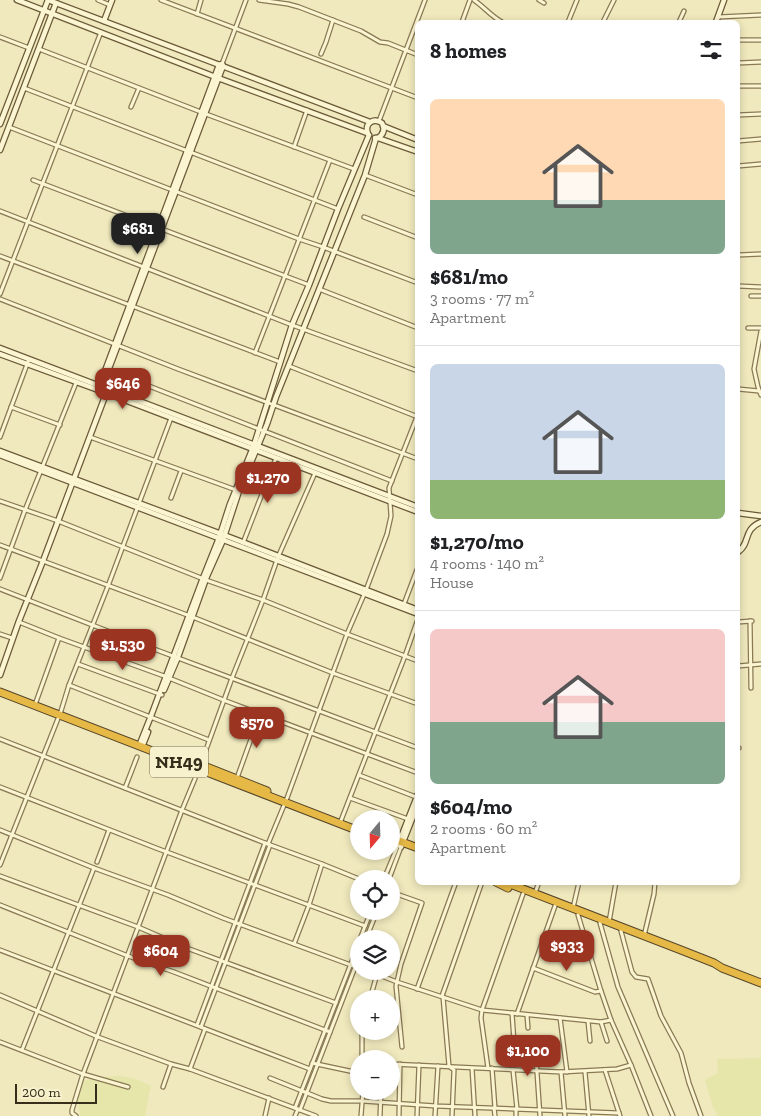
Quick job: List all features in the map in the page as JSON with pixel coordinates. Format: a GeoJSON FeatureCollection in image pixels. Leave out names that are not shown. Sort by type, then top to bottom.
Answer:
{"type":"FeatureCollection","features":[{"type":"Feature","properties":{"kind":"highway","name":"NH49"},"geometry":{"type":"LineString","coordinates":[[0,688],[60,714]]}},
{"type":"Feature","properties":{"kind":"highway","name":"NH49"},"geometry":{"type":"LineString","coordinates":[[0,692],[350,824]]}},
{"type":"Feature","properties":{"kind":"highway","name":"NH49"},"geometry":{"type":"LineString","coordinates":[[200,767],[237,778],[286,800]]}},
{"type":"Feature","properties":{"kind":"highway","name":"NH49"},"geometry":{"type":"LineString","coordinates":[[341,821],[350,826]]}},
{"type":"Feature","properties":{"kind":"highway"},"geometry":{"type":"LineString","coordinates":[[400,844],[415,847]]}},
{"type":"Feature","properties":{"kind":"highway"},"geometry":{"type":"LineString","coordinates":[[400,844],[415,852]]}},
{"type":"Feature","properties":{"kind":"highway"},"geometry":{"type":"LineString","coordinates":[[503,885],[761,983]]}},
{"type":"Feature","properties":{"kind":"highway"},"geometry":{"type":"LineString","coordinates":[[512,885],[714,963],[722,968]]}},
{"type":"Feature","properties":{"kind":"street"},"geometry":{"type":"LineString","coordinates":[[17,0],[307,110],[368,134],[373,138],[415,151]]}},
{"type":"Feature","properties":{"kind":"street"},"geometry":{"type":"LineString","coordinates":[[98,0],[111,2],[104,20]]}},
{"type":"Feature","properties":{"kind":"street"},"geometry":{"type":"LineString","coordinates":[[161,0],[415,97]]}},
{"type":"Feature","properties":{"kind":"street"},"geometry":{"type":"LineString","coordinates":[[197,14],[201,0]]}},
{"type":"Feature","properties":{"kind":"street"},"geometry":{"type":"LineString","coordinates":[[100,388],[246,0]]}},
{"type":"Feature","properties":{"kind":"street"},"geometry":{"type":"LineString","coordinates":[[259,0],[288,4],[361,31],[380,42],[388,43],[415,54]]}},
{"type":"Feature","properties":{"kind":"street"},"geometry":{"type":"LineString","coordinates":[[418,20],[425,0]]}},
{"type":"Feature","properties":{"kind":"street"},"geometry":{"type":"LineString","coordinates":[[463,20],[470,0]]}},
{"type":"Feature","properties":{"kind":"street"},"geometry":{"type":"LineString","coordinates":[[474,0],[498,20]]}},
{"type":"Feature","properties":{"kind":"street"},"geometry":{"type":"LineString","coordinates":[[539,0],[544,3]]}},
{"type":"Feature","properties":{"kind":"street"},"geometry":{"type":"LineString","coordinates":[[569,20],[577,0]]}},
{"type":"Feature","properties":{"kind":"street"},"geometry":{"type":"LineString","coordinates":[[605,20],[614,0]]}},
{"type":"Feature","properties":{"kind":"street"},"geometry":{"type":"LineString","coordinates":[[717,20],[724,0]]}},
{"type":"Feature","properties":{"kind":"street"},"geometry":{"type":"LineString","coordinates":[[52,1],[44,10],[1,121],[57,146],[415,282]]}},
{"type":"Feature","properties":{"kind":"street"},"geometry":{"type":"LineString","coordinates":[[0,150],[52,13],[52,1]]}},
{"type":"Feature","properties":{"kind":"street"},"geometry":{"type":"LineString","coordinates":[[52,1],[370,122],[379,122],[383,126],[415,139]]}},
{"type":"Feature","properties":{"kind":"street"},"geometry":{"type":"LineString","coordinates":[[680,20],[684,11]]}},
{"type":"Feature","properties":{"kind":"street"},"geometry":{"type":"LineString","coordinates":[[718,17],[761,15]]}},
{"type":"Feature","properties":{"kind":"street"},"geometry":{"type":"LineString","coordinates":[[321,54],[333,20]]}},
{"type":"Feature","properties":{"kind":"street"},"geometry":{"type":"LineString","coordinates":[[379,122],[415,28]]}},
{"type":"Feature","properties":{"kind":"street"},"geometry":{"type":"LineString","coordinates":[[0,294],[101,32]]}},
{"type":"Feature","properties":{"kind":"street"},"geometry":{"type":"LineString","coordinates":[[0,37],[29,48]]}},
{"type":"Feature","properties":{"kind":"street"},"geometry":{"type":"LineString","coordinates":[[740,40],[761,40]]}},
{"type":"Feature","properties":{"kind":"street"},"geometry":{"type":"LineString","coordinates":[[39,49],[354,169]]}},
{"type":"Feature","properties":{"kind":"street"},"geometry":{"type":"LineString","coordinates":[[740,63],[761,62]]}},
{"type":"Feature","properties":{"kind":"street"},"geometry":{"type":"LineString","coordinates":[[740,86],[761,86]]}},
{"type":"Feature","properties":{"kind":"street"},"geometry":{"type":"LineString","coordinates":[[24,88],[338,209]]}},
{"type":"Feature","properties":{"kind":"street"},"geometry":{"type":"LineString","coordinates":[[131,108],[139,88]]}},
{"type":"Feature","properties":{"kind":"street"},"geometry":{"type":"LineString","coordinates":[[294,147],[307,110]]}},
{"type":"Feature","properties":{"kind":"street"},"geometry":{"type":"LineString","coordinates":[[740,115],[761,114]]}},
{"type":"Feature","properties":{"kind":"street"},"geometry":{"type":"LineString","coordinates":[[262,430],[267,402],[292,324],[368,134],[367,127],[370,122]]}},
{"type":"Feature","properties":{"kind":"street"},"geometry":{"type":"LineString","coordinates":[[141,744],[222,537],[237,490],[274,405],[365,175],[377,138],[383,133],[383,126]]}},
{"type":"Feature","properties":{"kind":"street"},"geometry":{"type":"LineString","coordinates":[[740,141],[761,139]]}},
{"type":"Feature","properties":{"kind":"street"},"geometry":{"type":"LineString","coordinates":[[255,353],[330,160]]}},
{"type":"Feature","properties":{"kind":"street"},"geometry":{"type":"LineString","coordinates":[[740,166],[761,164]]}},
{"type":"Feature","properties":{"kind":"street"},"geometry":{"type":"LineString","coordinates":[[365,175],[415,194]]}},
{"type":"Feature","properties":{"kind":"street"},"geometry":{"type":"LineString","coordinates":[[33,180],[309,285]]}},
{"type":"Feature","properties":{"kind":"street"},"geometry":{"type":"LineString","coordinates":[[0,211],[415,370]]}},
{"type":"Feature","properties":{"kind":"street"},"geometry":{"type":"LineString","coordinates":[[364,217],[415,237]]}},
{"type":"Feature","properties":{"kind":"street"},"geometry":{"type":"LineString","coordinates":[[740,255],[761,254]]}},
{"type":"Feature","properties":{"kind":"street"},"geometry":{"type":"LineString","coordinates":[[0,256],[281,362]]}},
{"type":"Feature","properties":{"kind":"street"},"geometry":{"type":"LineString","coordinates":[[740,286],[761,287]]}},
{"type":"Feature","properties":{"kind":"street"},"geometry":{"type":"LineString","coordinates":[[319,289],[415,327]]}},
{"type":"Feature","properties":{"kind":"street"},"geometry":{"type":"LineString","coordinates":[[751,296],[761,296]]}},
{"type":"Feature","properties":{"kind":"street"},"geometry":{"type":"LineString","coordinates":[[0,299],[415,458]]}},
{"type":"Feature","properties":{"kind":"street"},"geometry":{"type":"LineString","coordinates":[[748,328],[761,329],[754,369],[761,395]]}},
{"type":"Feature","properties":{"kind":"street"},"geometry":{"type":"LineString","coordinates":[[100,388],[117,345]]}},
{"type":"Feature","properties":{"kind":"street"},"geometry":{"type":"LineString","coordinates":[[0,348],[76,383],[100,388]]}},
{"type":"Feature","properties":{"kind":"street"},"geometry":{"type":"LineString","coordinates":[[0,354],[28,362],[108,391],[415,511]]}},
{"type":"Feature","properties":{"kind":"street"},"geometry":{"type":"LineString","coordinates":[[0,436],[28,362]]}},
{"type":"Feature","properties":{"kind":"street"},"geometry":{"type":"LineString","coordinates":[[289,366],[336,386],[415,415]]}},
{"type":"Feature","properties":{"kind":"street"},"geometry":{"type":"LineString","coordinates":[[108,370],[392,481]]}},
{"type":"Feature","properties":{"kind":"street"},"geometry":{"type":"LineString","coordinates":[[0,578],[76,383]]}},
{"type":"Feature","properties":{"kind":"street"},"geometry":{"type":"LineString","coordinates":[[740,389],[759,390]]}},
{"type":"Feature","properties":{"kind":"street"},"geometry":{"type":"LineString","coordinates":[[108,391],[171,418],[255,447],[276,458],[315,473],[390,500],[415,506]]}},
{"type":"Feature","properties":{"kind":"street"},"geometry":{"type":"LineString","coordinates":[[0,675],[12,638],[108,391]]}},
{"type":"Feature","properties":{"kind":"street"},"geometry":{"type":"LineString","coordinates":[[11,407],[60,425]]}},
{"type":"Feature","properties":{"kind":"street"},"geometry":{"type":"LineString","coordinates":[[0,865],[60,714],[69,685],[94,626],[171,418]]}},
{"type":"Feature","properties":{"kind":"street"},"geometry":{"type":"LineString","coordinates":[[197,1025],[220,960],[250,883],[286,800],[347,634],[387,534],[390,516],[389,488],[415,421]]}},
{"type":"Feature","properties":{"kind":"street"},"geometry":{"type":"LineString","coordinates":[[90,436],[237,490]]}},
{"type":"Feature","properties":{"kind":"street"},"geometry":{"type":"LineString","coordinates":[[0,451],[42,469]]}},
{"type":"Feature","properties":{"kind":"street"},"geometry":{"type":"LineString","coordinates":[[0,455],[139,505],[415,611]]}},
{"type":"Feature","properties":{"kind":"street"},"geometry":{"type":"LineString","coordinates":[[243,542],[276,458]]}},
{"type":"Feature","properties":{"kind":"street"},"geometry":{"type":"LineString","coordinates":[[171,498],[182,471]]}},
{"type":"Feature","properties":{"kind":"street"},"geometry":{"type":"LineString","coordinates":[[76,1116],[72,1113],[72,1110],[113,994],[278,559],[315,473]]}},
{"type":"Feature","properties":{"kind":"street"},"geometry":{"type":"LineString","coordinates":[[0,501],[58,521],[415,660]]}},
{"type":"Feature","properties":{"kind":"street"},"geometry":{"type":"LineString","coordinates":[[740,513],[761,516]]}},
{"type":"Feature","properties":{"kind":"street"},"geometry":{"type":"LineString","coordinates":[[740,550],[744,547],[750,530],[761,522]]}},
{"type":"Feature","properties":{"kind":"street"},"geometry":{"type":"LineString","coordinates":[[222,537],[243,542],[278,559]]}},
{"type":"Feature","properties":{"kind":"street"},"geometry":{"type":"LineString","coordinates":[[0,545],[415,703]]}},
{"type":"Feature","properties":{"kind":"street"},"geometry":{"type":"LineString","coordinates":[[404,605],[415,575]]}},
{"type":"Feature","properties":{"kind":"street"},"geometry":{"type":"LineString","coordinates":[[0,589],[415,747]]}},
{"type":"Feature","properties":{"kind":"street"},"geometry":{"type":"LineString","coordinates":[[365,592],[415,610]]}},
{"type":"Feature","properties":{"kind":"street"},"geometry":{"type":"LineString","coordinates":[[19,621],[59,638],[415,772]]}},
{"type":"Feature","properties":{"kind":"street"},"geometry":{"type":"LineString","coordinates":[[740,622],[751,621],[752,688]]}},
{"type":"Feature","properties":{"kind":"street"},"geometry":{"type":"LineString","coordinates":[[341,821],[415,628]]}},
{"type":"Feature","properties":{"kind":"street"},"geometry":{"type":"LineString","coordinates":[[0,634],[12,638]]}},
{"type":"Feature","properties":{"kind":"street"},"geometry":{"type":"LineString","coordinates":[[36,702],[59,638]]}},
{"type":"Feature","properties":{"kind":"street"},"geometry":{"type":"LineString","coordinates":[[78,664],[161,695]]}},
{"type":"Feature","properties":{"kind":"street"},"geometry":{"type":"LineString","coordinates":[[740,666],[761,664]]}},
{"type":"Feature","properties":{"kind":"street"},"geometry":{"type":"LineString","coordinates":[[69,685],[209,740]]}},
{"type":"Feature","properties":{"kind":"street"},"geometry":{"type":"LineString","coordinates":[[237,778],[260,714]]}},
{"type":"Feature","properties":{"kind":"street"},"geometry":{"type":"LineString","coordinates":[[0,739],[350,875]]}},
{"type":"Feature","properties":{"kind":"street"},"geometry":{"type":"LineString","coordinates":[[125,788],[137,758]]}},
{"type":"Feature","properties":{"kind":"street"},"geometry":{"type":"LineString","coordinates":[[359,775],[415,794]]}},
{"type":"Feature","properties":{"kind":"street"},"geometry":{"type":"LineString","coordinates":[[0,787],[365,926]]}},
{"type":"Feature","properties":{"kind":"street"},"geometry":{"type":"LineString","coordinates":[[350,798],[408,819]]}},
{"type":"Feature","properties":{"kind":"street"},"geometry":{"type":"LineString","coordinates":[[400,841],[415,800]]}},
{"type":"Feature","properties":{"kind":"street"},"geometry":{"type":"LineString","coordinates":[[400,842],[415,810]]}},
{"type":"Feature","properties":{"kind":"street"},"geometry":{"type":"LineString","coordinates":[[0,830],[94,868],[350,965],[312,1063],[296,1116]]}},
{"type":"Feature","properties":{"kind":"street"},"geometry":{"type":"LineString","coordinates":[[97,862],[109,830]]}},
{"type":"Feature","properties":{"kind":"street"},"geometry":{"type":"LineString","coordinates":[[190,1069],[216,988],[241,924],[268,844]]}},
{"type":"Feature","properties":{"kind":"street"},"geometry":{"type":"LineString","coordinates":[[294,944],[322,864]]}},
{"type":"Feature","properties":{"kind":"street"},"geometry":{"type":"LineString","coordinates":[[22,1050],[94,868]]}},
{"type":"Feature","properties":{"kind":"street"},"geometry":{"type":"LineString","coordinates":[[0,876],[336,1003]]}},
{"type":"Feature","properties":{"kind":"street"},"geometry":{"type":"LineString","coordinates":[[417,989],[455,885]]}},
{"type":"Feature","properties":{"kind":"street"},"geometry":{"type":"LineString","coordinates":[[452,1116],[454,1070],[450,1066],[442,997],[481,885]]}},
{"type":"Feature","properties":{"kind":"street"},"geometry":{"type":"LineString","coordinates":[[534,894],[538,885]]}},
{"type":"Feature","properties":{"kind":"street"},"geometry":{"type":"LineString","coordinates":[[572,909],[578,885]]}},
{"type":"Feature","properties":{"kind":"street"},"geometry":{"type":"LineString","coordinates":[[609,923],[615,885]]}},
{"type":"Feature","properties":{"kind":"street"},"geometry":{"type":"LineString","coordinates":[[644,936],[655,885]]}},
{"type":"Feature","properties":{"kind":"street"},"geometry":{"type":"LineString","coordinates":[[495,1116],[490,1068],[481,1018],[482,1010],[523,894]]}},
{"type":"Feature","properties":{"kind":"street"},"geometry":{"type":"LineString","coordinates":[[400,895],[422,903],[401,964],[396,986],[402,1047]]}},
{"type":"Feature","properties":{"kind":"street"},"geometry":{"type":"LineString","coordinates":[[0,904],[68,933],[330,1032]]}},
{"type":"Feature","properties":{"kind":"street"},"geometry":{"type":"LineString","coordinates":[[517,1014],[555,906]]}},
{"type":"Feature","properties":{"kind":"street"},"geometry":{"type":"LineString","coordinates":[[578,915],[611,1020],[651,1116]]}},
{"type":"Feature","properties":{"kind":"street"},"geometry":{"type":"LineString","coordinates":[[363,930],[367,920]]}},
{"type":"Feature","properties":{"kind":"street"},"geometry":{"type":"LineString","coordinates":[[600,923],[618,987],[673,1116]]}},
{"type":"Feature","properties":{"kind":"street"},"geometry":{"type":"LineString","coordinates":[[621,931],[632,972],[636,977],[648,979],[660,1016],[681,1052],[689,1083],[701,1116]]}},
{"type":"Feature","properties":{"kind":"street"},"geometry":{"type":"LineString","coordinates":[[0,950],[310,1069]]}},
{"type":"Feature","properties":{"kind":"street"},"geometry":{"type":"LineString","coordinates":[[533,968],[594,992],[601,991]]}},
{"type":"Feature","properties":{"kind":"street"},"geometry":{"type":"LineString","coordinates":[[298,1109],[307,1093],[352,980]]}},
{"type":"Feature","properties":{"kind":"street"},"geometry":{"type":"LineString","coordinates":[[392,980],[482,1010],[601,1022],[611,1020]]}},
{"type":"Feature","properties":{"kind":"street"},"geometry":{"type":"LineString","coordinates":[[0,995],[98,1037],[316,1116]]}},
{"type":"Feature","properties":{"kind":"street"},"geometry":{"type":"LineString","coordinates":[[512,1013],[515,1056]]}},
{"type":"Feature","properties":{"kind":"street"},"geometry":{"type":"LineString","coordinates":[[527,1015],[528,1028]]}},
{"type":"Feature","properties":{"kind":"street"},"geometry":{"type":"LineString","coordinates":[[560,1018],[567,1072]]}},
{"type":"Feature","properties":{"kind":"street"},"geometry":{"type":"LineString","coordinates":[[588,1020],[590,1041]]}},
{"type":"Feature","properties":{"kind":"street"},"geometry":{"type":"LineString","coordinates":[[601,1022],[607,1041]]}},
{"type":"Feature","properties":{"kind":"street"},"geometry":{"type":"LineString","coordinates":[[0,1042],[84,1074],[128,1087]]}},
{"type":"Feature","properties":{"kind":"street"},"geometry":{"type":"LineString","coordinates":[[536,1043],[540,1116]]}},
{"type":"Feature","properties":{"kind":"street"},"geometry":{"type":"LineString","coordinates":[[312,1063],[350,1071]]}},
{"type":"Feature","properties":{"kind":"street"},"geometry":{"type":"LineString","coordinates":[[163,1087],[171,1064]]}},
{"type":"Feature","properties":{"kind":"street"},"geometry":{"type":"LineString","coordinates":[[400,1064],[561,1072],[617,1069],[631,1065]]}},
{"type":"Feature","properties":{"kind":"street"},"geometry":{"type":"LineString","coordinates":[[417,1116],[419,1065]]}},
{"type":"Feature","properties":{"kind":"street"},"geometry":{"type":"LineString","coordinates":[[435,1116],[438,1066]]}},
{"type":"Feature","properties":{"kind":"street"},"geometry":{"type":"LineString","coordinates":[[472,1068],[476,1116]]}},
{"type":"Feature","properties":{"kind":"street"},"geometry":{"type":"LineString","coordinates":[[513,1070],[516,1116]]}},
{"type":"Feature","properties":{"kind":"street"},"geometry":{"type":"LineString","coordinates":[[270,1078],[322,1099],[332,1101],[620,1114],[605,1070]]}},
{"type":"Feature","properties":{"kind":"street"},"geometry":{"type":"LineString","coordinates":[[561,1072],[565,1116]]}},
{"type":"Feature","properties":{"kind":"street"},"geometry":{"type":"LineString","coordinates":[[585,1072],[589,1114]]}},
{"type":"Feature","properties":{"kind":"street"},"geometry":{"type":"LineString","coordinates":[[265,1116],[269,1098]]}},
{"type":"Feature","properties":{"kind":"street"},"geometry":{"type":"LineString","coordinates":[[399,1100],[399,1116]]}},
{"type":"Feature","properties":{"kind":"street"},"geometry":{"type":"LineString","coordinates":[[361,1116],[362,1101]]}},
{"type":"Feature","properties":{"kind":"street"},"geometry":{"type":"LineString","coordinates":[[380,1103],[380,1116]]}},
{"type":"Feature","properties":{"kind":"green space"},"geometry":{"type":"Polygon","coordinates":[[[761,1058],[761,1116],[718,1116],[713,1107],[705,1080],[718,1073],[717,1059],[761,1058]]]}},
{"type":"Feature","properties":{"kind":"green space"},"geometry":{"type":"Polygon","coordinates":[[[121,1076],[136,1079],[151,1086],[145,1116],[80,1116],[77,1096],[80,1082],[98,1077],[121,1076]]]}}]}
